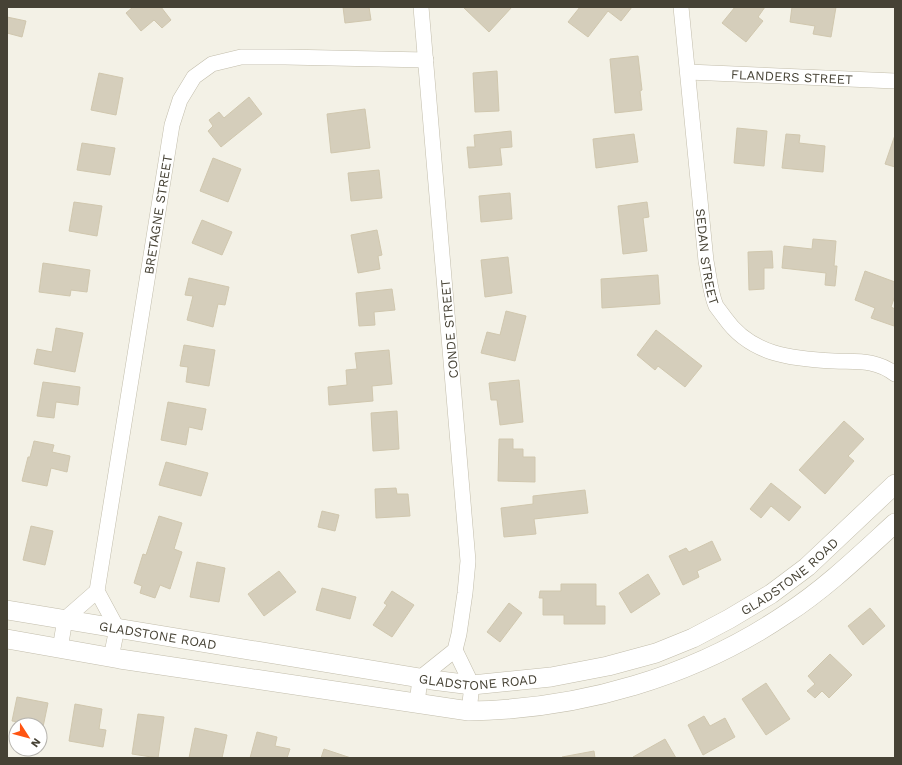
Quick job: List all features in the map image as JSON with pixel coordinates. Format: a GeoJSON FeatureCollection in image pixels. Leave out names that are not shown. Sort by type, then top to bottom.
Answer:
{"type":"FeatureCollection","features":[{"type":"Feature","properties":{"kind":"street","name":"CONDE STREET"},"geometry":{"type":"LineString","coordinates":[[421,7],[468,561],[464,600],[455,650]]}},
{"type":"Feature","properties":{"kind":"street","name":"SEDAN STREET"},"geometry":{"type":"LineString","coordinates":[[681,7],[706,261],[716,305],[729,324],[739,335],[755,346],[777,354],[805,360],[872,362],[895,374]]}},
{"type":"Feature","properties":{"kind":"street","name":"BRETAGNE STREET"},"geometry":{"type":"LineString","coordinates":[[97,591],[172,125],[180,100],[194,77],[212,64],[240,57],[426,60]]}},
{"type":"Feature","properties":{"kind":"street","name":"FLANDERS STREET"},"geometry":{"type":"LineString","coordinates":[[688,72],[895,81]]}},
{"type":"Feature","properties":{"kind":"street","name":"GLADSTONE ROAD"},"geometry":{"type":"LineString","coordinates":[[7,610],[420,678],[472,685],[551,677],[608,666],[656,653],[693,638],[729,619],[777,590],[807,567],[895,484]]}},
{"type":"Feature","properties":{"kind":"street","name":"GLADSTONE ROAD"},"geometry":{"type":"LineString","coordinates":[[7,639],[111,658],[469,711],[505,710],[552,704],[606,693],[663,677],[742,642],[786,614],[825,586],[895,523]]}},
{"type":"Feature","properties":{"kind":"street"},"geometry":{"type":"LineString","coordinates":[[60,649],[65,619],[97,591],[117,628],[111,658]]}},
{"type":"Feature","properties":{"kind":"street"},"geometry":{"type":"LineString","coordinates":[[417,704],[420,678],[455,650],[472,685],[469,711]]}},
{"type":"Feature","properties":{"kind":"building"},"geometry":{"type":"Polygon","coordinates":[[[133,7],[161,7],[171,20],[162,28],[154,20],[141,31],[126,13],[133,7]]]}},
{"type":"Feature","properties":{"kind":"building"},"geometry":{"type":"Polygon","coordinates":[[[343,7],[369,7],[371,20],[345,23],[343,7]]]}},
{"type":"Feature","properties":{"kind":"building"},"geometry":{"type":"Polygon","coordinates":[[[463,7],[512,7],[489,32],[463,7]]]}},
{"type":"Feature","properties":{"kind":"building"},"geometry":{"type":"Polygon","coordinates":[[[580,7],[632,7],[621,21],[608,11],[588,37],[568,22],[580,7]]]}},
{"type":"Feature","properties":{"kind":"building"},"geometry":{"type":"Polygon","coordinates":[[[735,7],[765,7],[758,17],[763,21],[746,42],[722,23],[735,7]]]}},
{"type":"Feature","properties":{"kind":"building"},"geometry":{"type":"Polygon","coordinates":[[[792,7],[836,7],[831,37],[813,34],[815,26],[790,22],[792,7]]]}},
{"type":"Feature","properties":{"kind":"building"},"geometry":{"type":"Polygon","coordinates":[[[7,17],[26,21],[22,37],[7,33],[7,17]]]}},
{"type":"Feature","properties":{"kind":"building"},"geometry":{"type":"Polygon","coordinates":[[[638,56],[642,90],[640,91],[642,110],[615,113],[610,59],[638,56]]]}},
{"type":"Feature","properties":{"kind":"building"},"geometry":{"type":"Polygon","coordinates":[[[497,71],[499,111],[475,112],[473,73],[497,71]]]}},
{"type":"Feature","properties":{"kind":"building"},"geometry":{"type":"Polygon","coordinates":[[[99,73],[123,78],[116,115],[91,110],[99,73]]]}},
{"type":"Feature","properties":{"kind":"building"},"geometry":{"type":"Polygon","coordinates":[[[249,97],[262,114],[221,147],[208,131],[213,126],[209,120],[219,112],[224,118],[249,97]]]}},
{"type":"Feature","properties":{"kind":"building"},"geometry":{"type":"Polygon","coordinates":[[[365,109],[370,148],[331,153],[327,114],[365,109]]]}},
{"type":"Feature","properties":{"kind":"building"},"geometry":{"type":"Polygon","coordinates":[[[737,128],[767,131],[764,166],[734,163],[737,128]]]}},
{"type":"Feature","properties":{"kind":"building"},"geometry":{"type":"Polygon","coordinates":[[[511,131],[512,147],[500,148],[502,165],[469,168],[467,147],[475,147],[474,135],[511,131]]]}},
{"type":"Feature","properties":{"kind":"building"},"geometry":{"type":"Polygon","coordinates":[[[634,134],[638,162],[596,168],[593,139],[634,134]]]}},
{"type":"Feature","properties":{"kind":"building"},"geometry":{"type":"Polygon","coordinates":[[[786,134],[800,135],[799,143],[825,146],[823,172],[782,168],[786,134]]]}},
{"type":"Feature","properties":{"kind":"building"},"geometry":{"type":"Polygon","coordinates":[[[895,135],[895,167],[885,164],[895,135]]]}},
{"type":"Feature","properties":{"kind":"building"},"geometry":{"type":"Polygon","coordinates":[[[82,143],[115,148],[110,175],[77,170],[82,143]]]}},
{"type":"Feature","properties":{"kind":"building"},"geometry":{"type":"Polygon","coordinates":[[[213,158],[241,169],[228,202],[200,191],[213,158]]]}},
{"type":"Feature","properties":{"kind":"building"},"geometry":{"type":"Polygon","coordinates":[[[379,170],[382,198],[351,201],[348,173],[379,170]]]}},
{"type":"Feature","properties":{"kind":"building"},"geometry":{"type":"Polygon","coordinates":[[[510,193],[512,219],[481,222],[479,196],[510,193]]]}},
{"type":"Feature","properties":{"kind":"building"},"geometry":{"type":"Polygon","coordinates":[[[74,202],[102,206],[97,236],[69,231],[74,202]]]}},
{"type":"Feature","properties":{"kind":"building"},"geometry":{"type":"Polygon","coordinates":[[[647,202],[649,217],[643,218],[647,251],[623,254],[618,206],[647,202]]]}},
{"type":"Feature","properties":{"kind":"building"},"geometry":{"type":"Polygon","coordinates":[[[202,220],[232,232],[222,255],[192,243],[202,220]]]}},
{"type":"Feature","properties":{"kind":"building"},"geometry":{"type":"Polygon","coordinates":[[[377,230],[382,255],[378,256],[380,269],[358,273],[351,235],[377,230]]]}},
{"type":"Feature","properties":{"kind":"building"},"geometry":{"type":"Polygon","coordinates":[[[813,239],[836,241],[834,266],[837,266],[835,286],[825,285],[826,273],[782,268],[784,246],[812,249],[813,239]]]}},
{"type":"Feature","properties":{"kind":"building"},"geometry":{"type":"Polygon","coordinates":[[[772,251],[773,268],[764,268],[764,289],[749,290],[748,252],[772,251]]]}},
{"type":"Feature","properties":{"kind":"building"},"geometry":{"type":"Polygon","coordinates":[[[508,257],[512,293],[485,297],[481,260],[508,257]]]}},
{"type":"Feature","properties":{"kind":"building"},"geometry":{"type":"Polygon","coordinates":[[[43,263],[90,270],[87,292],[71,290],[70,296],[39,292],[43,263]]]}},
{"type":"Feature","properties":{"kind":"building"},"geometry":{"type":"Polygon","coordinates":[[[865,271],[895,282],[895,296],[891,307],[895,309],[894,326],[871,318],[875,308],[855,300],[865,271]]]}},
{"type":"Feature","properties":{"kind":"building"},"geometry":{"type":"Polygon","coordinates":[[[658,275],[660,304],[602,308],[601,279],[658,275]]]}},
{"type":"Feature","properties":{"kind":"building"},"geometry":{"type":"Polygon","coordinates":[[[189,278],[229,287],[225,305],[218,304],[213,327],[187,320],[193,296],[185,295],[189,278]]]}},
{"type":"Feature","properties":{"kind":"building"},"geometry":{"type":"Polygon","coordinates":[[[392,289],[395,310],[374,312],[375,325],[359,326],[356,293],[392,289]]]}},
{"type":"Feature","properties":{"kind":"building"},"geometry":{"type":"Polygon","coordinates":[[[506,311],[526,316],[515,361],[481,353],[487,332],[500,335],[506,311]]]}},
{"type":"Feature","properties":{"kind":"building"},"geometry":{"type":"Polygon","coordinates":[[[56,328],[83,333],[75,372],[34,364],[37,349],[52,352],[56,328]]]}},
{"type":"Feature","properties":{"kind":"building"},"geometry":{"type":"Polygon","coordinates":[[[656,330],[702,366],[685,387],[658,366],[655,370],[637,355],[656,330]]]}},
{"type":"Feature","properties":{"kind":"building"},"geometry":{"type":"Polygon","coordinates":[[[184,345],[215,350],[209,386],[186,382],[188,367],[180,366],[184,345]]]}},
{"type":"Feature","properties":{"kind":"building"},"geometry":{"type":"Polygon","coordinates":[[[389,350],[392,384],[372,386],[373,401],[329,405],[328,387],[347,385],[346,370],[357,369],[355,353],[389,350]]]}},
{"type":"Feature","properties":{"kind":"building"},"geometry":{"type":"Polygon","coordinates":[[[519,380],[523,422],[500,425],[497,400],[491,400],[489,383],[519,380]]]}},
{"type":"Feature","properties":{"kind":"building"},"geometry":{"type":"Polygon","coordinates":[[[43,382],[80,387],[78,405],[56,402],[54,418],[37,416],[43,382]]]}},
{"type":"Feature","properties":{"kind":"building"},"geometry":{"type":"Polygon","coordinates":[[[168,402],[206,409],[202,430],[189,427],[186,445],[161,440],[168,402]]]}},
{"type":"Feature","properties":{"kind":"building"},"geometry":{"type":"Polygon","coordinates":[[[397,411],[399,449],[373,451],[371,413],[397,411]]]}},
{"type":"Feature","properties":{"kind":"building"},"geometry":{"type":"Polygon","coordinates":[[[844,421],[864,439],[848,456],[854,461],[825,494],[799,470],[844,421]]]}},
{"type":"Feature","properties":{"kind":"building"},"geometry":{"type":"Polygon","coordinates":[[[499,439],[513,439],[513,449],[523,449],[523,457],[535,457],[535,482],[498,481],[499,439]]]}},
{"type":"Feature","properties":{"kind":"building"},"geometry":{"type":"Polygon","coordinates":[[[34,441],[54,445],[52,452],[70,456],[67,472],[51,468],[47,486],[22,481],[34,441]]]}},
{"type":"Feature","properties":{"kind":"building"},"geometry":{"type":"Polygon","coordinates":[[[166,462],[208,473],[201,496],[159,485],[166,462]]]}},
{"type":"Feature","properties":{"kind":"building"},"geometry":{"type":"Polygon","coordinates":[[[771,483],[801,507],[789,521],[771,506],[761,518],[750,509],[771,483]]]}},
{"type":"Feature","properties":{"kind":"building"},"geometry":{"type":"Polygon","coordinates":[[[396,488],[397,494],[408,494],[410,516],[376,518],[375,489],[396,488]]]}},
{"type":"Feature","properties":{"kind":"building"},"geometry":{"type":"Polygon","coordinates":[[[585,490],[588,513],[534,519],[536,534],[504,537],[501,508],[533,504],[533,496],[585,490]]]}},
{"type":"Feature","properties":{"kind":"building"},"geometry":{"type":"Polygon","coordinates":[[[322,511],[339,515],[335,531],[318,527],[322,511]]]}},
{"type":"Feature","properties":{"kind":"building"},"geometry":{"type":"Polygon","coordinates":[[[159,516],[182,523],[174,549],[182,552],[170,589],[160,585],[155,598],[140,593],[142,586],[134,583],[143,554],[146,555],[159,516]]]}},
{"type":"Feature","properties":{"kind":"building"},"geometry":{"type":"Polygon","coordinates":[[[31,526],[53,531],[45,565],[23,560],[31,526]]]}},
{"type":"Feature","properties":{"kind":"building"},"geometry":{"type":"Polygon","coordinates":[[[712,541],[721,560],[697,571],[699,577],[683,585],[669,556],[686,548],[689,552],[712,541]]]}},
{"type":"Feature","properties":{"kind":"building"},"geometry":{"type":"Polygon","coordinates":[[[197,562],[225,568],[219,602],[190,597],[197,562]]]}},
{"type":"Feature","properties":{"kind":"building"},"geometry":{"type":"Polygon","coordinates":[[[279,571],[296,592],[264,616],[248,594],[279,571]]]}},
{"type":"Feature","properties":{"kind":"building"},"geometry":{"type":"Polygon","coordinates":[[[648,574],[660,594],[631,613],[619,593],[648,574]]]}},
{"type":"Feature","properties":{"kind":"building"},"geometry":{"type":"Polygon","coordinates":[[[561,584],[596,584],[596,606],[605,606],[605,624],[564,624],[564,615],[543,615],[543,598],[539,598],[540,591],[561,591],[561,584]]]}},
{"type":"Feature","properties":{"kind":"building"},"geometry":{"type":"Polygon","coordinates":[[[322,588],[356,597],[350,619],[316,610],[322,588]]]}},
{"type":"Feature","properties":{"kind":"building"},"geometry":{"type":"Polygon","coordinates":[[[392,591],[414,605],[392,637],[373,625],[387,605],[384,603],[392,591]]]}},
{"type":"Feature","properties":{"kind":"building"},"geometry":{"type":"Polygon","coordinates":[[[509,603],[522,613],[500,642],[487,632],[509,603]]]}},
{"type":"Feature","properties":{"kind":"building"},"geometry":{"type":"Polygon","coordinates":[[[870,608],[885,626],[863,645],[848,626],[870,608]]]}},
{"type":"Feature","properties":{"kind":"building"},"geometry":{"type":"Polygon","coordinates":[[[830,654],[852,675],[829,698],[822,691],[815,698],[807,691],[815,684],[808,676],[830,654]]]}},
{"type":"Feature","properties":{"kind":"building"},"geometry":{"type":"Polygon","coordinates":[[[766,683],[790,719],[766,735],[742,699],[766,683]]]}},
{"type":"Feature","properties":{"kind":"building"},"geometry":{"type":"Polygon","coordinates":[[[17,697],[48,703],[45,717],[13,717],[17,697]]]}},
{"type":"Feature","properties":{"kind":"building"},"geometry":{"type":"Polygon","coordinates":[[[75,704],[102,709],[99,729],[106,730],[103,747],[69,741],[75,704]]]}},
{"type":"Feature","properties":{"kind":"building"},"geometry":{"type":"Polygon","coordinates":[[[138,714],[164,717],[158,758],[132,754],[138,714]]]}},
{"type":"Feature","properties":{"kind":"building"},"geometry":{"type":"Polygon","coordinates":[[[704,716],[710,726],[725,718],[735,737],[703,755],[688,725],[704,716]]]}},
{"type":"Feature","properties":{"kind":"building"},"geometry":{"type":"Polygon","coordinates":[[[195,728],[227,735],[222,758],[189,758],[195,728]]]}},
{"type":"Feature","properties":{"kind":"building"},"geometry":{"type":"Polygon","coordinates":[[[257,732],[277,737],[275,746],[290,749],[287,758],[250,758],[257,732]]]}},
{"type":"Feature","properties":{"kind":"building"},"geometry":{"type":"Polygon","coordinates":[[[665,739],[676,758],[633,758],[633,757],[665,739]]]}},
{"type":"Feature","properties":{"kind":"building"},"geometry":{"type":"Polygon","coordinates":[[[324,749],[351,758],[321,758],[324,749]]]}},
{"type":"Feature","properties":{"kind":"building"},"geometry":{"type":"Polygon","coordinates":[[[594,751],[595,758],[562,757],[594,751]]]}}]}
